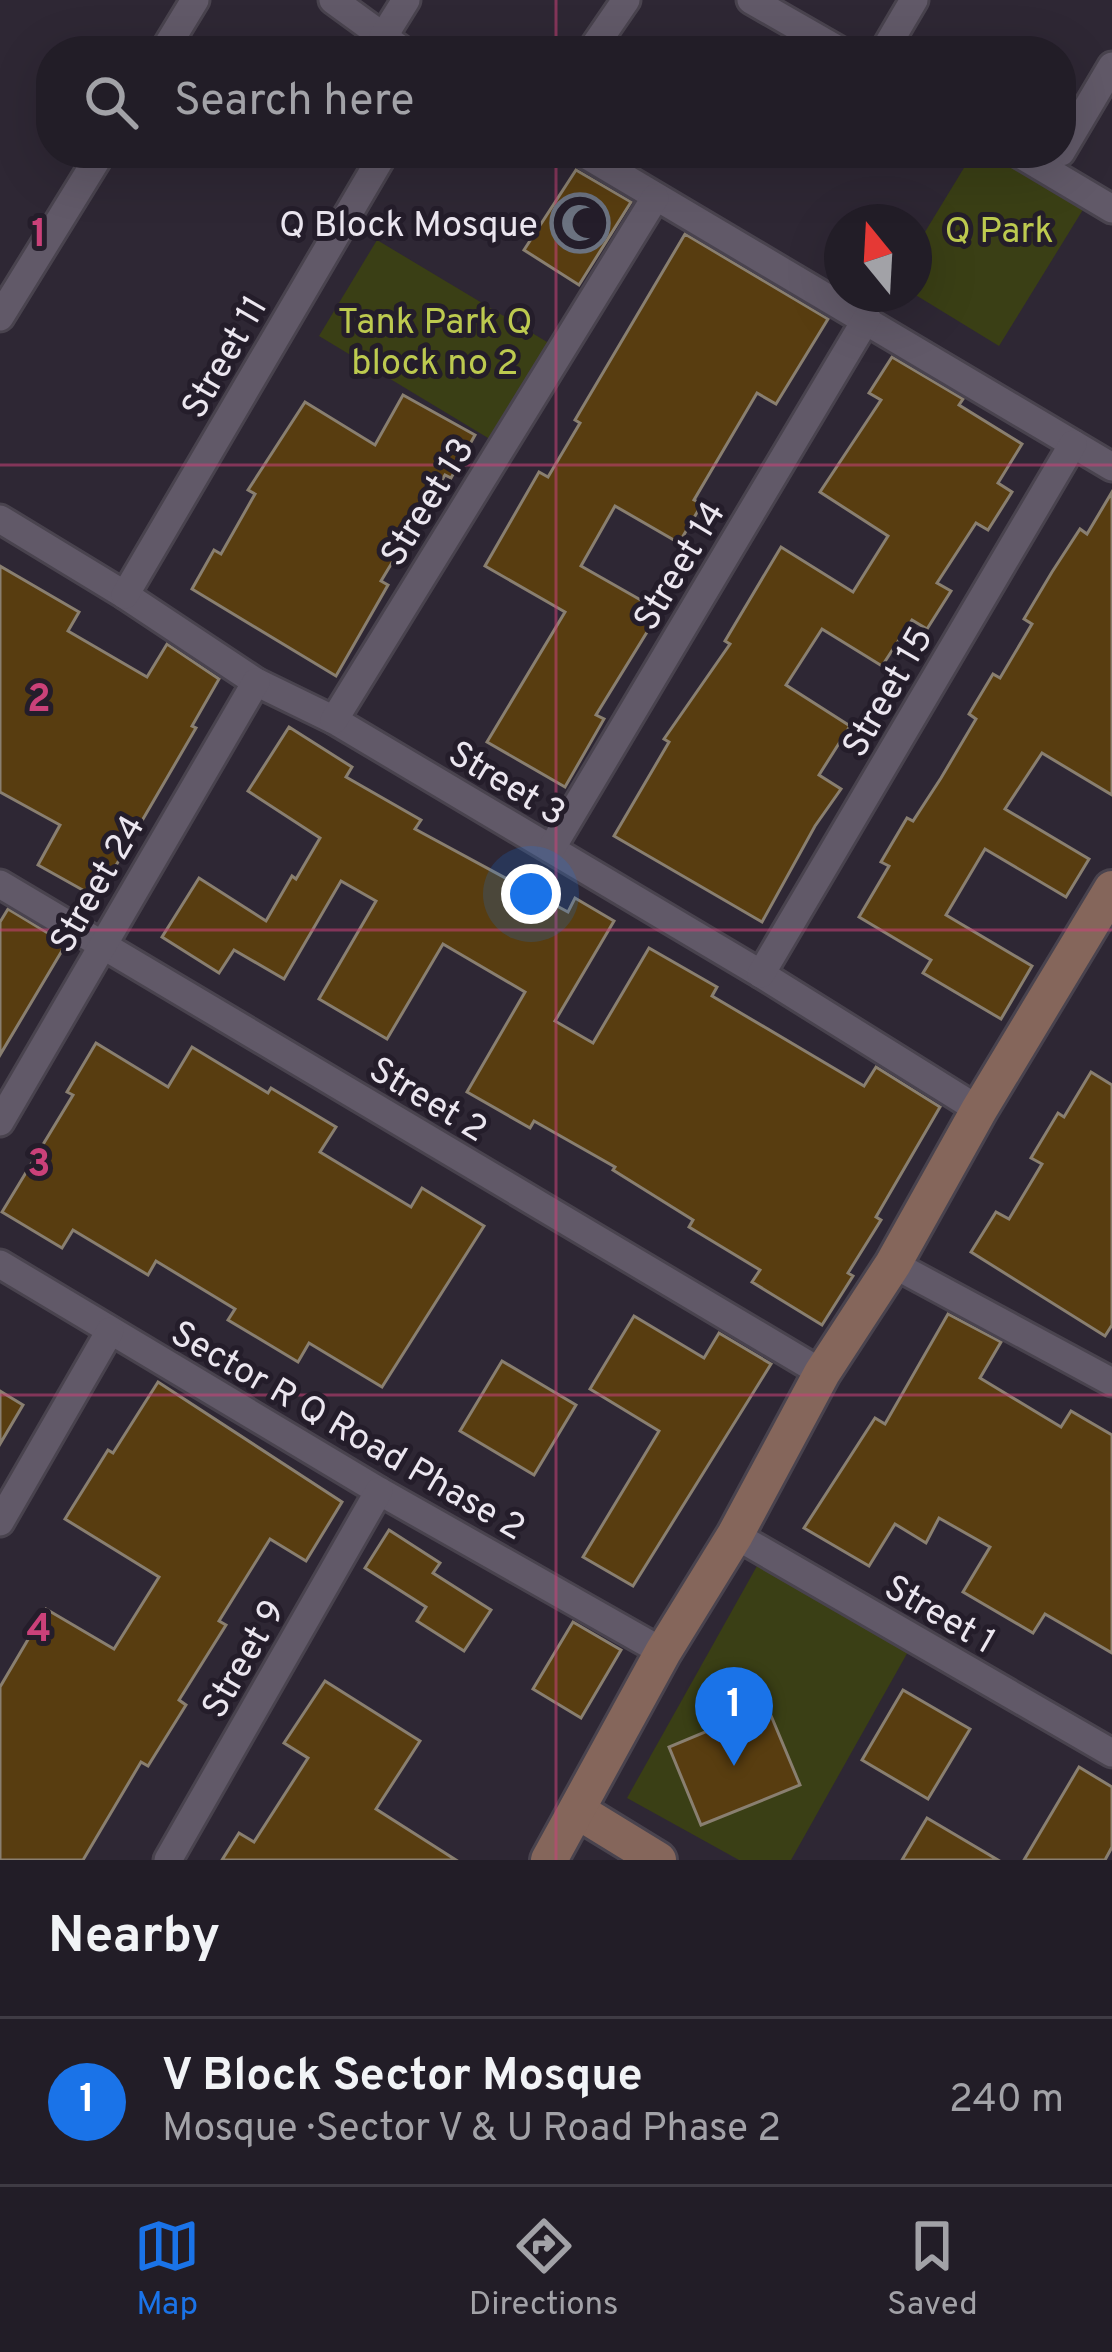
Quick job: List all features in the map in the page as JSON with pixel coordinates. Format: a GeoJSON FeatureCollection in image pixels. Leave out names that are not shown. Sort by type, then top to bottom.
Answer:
{"type":"FeatureCollection","features":[{"type":"Feature","properties":{"kind":"street"},"geometry":{"type":"LineString","coordinates":[[173,36],[195,0]]}},
{"type":"Feature","properties":{"kind":"street"},"geometry":{"type":"LineString","coordinates":[[333,0],[382,36]]}},
{"type":"Feature","properties":{"kind":"street"},"geometry":{"type":"LineString","coordinates":[[395,36],[406,0]]}},
{"type":"Feature","properties":{"kind":"street"},"geometry":{"type":"LineString","coordinates":[[601,36],[626,0]]}},
{"type":"Feature","properties":{"kind":"street"},"geometry":{"type":"LineString","coordinates":[[751,0],[815,36]]}},
{"type":"Feature","properties":{"kind":"street"},"geometry":{"type":"LineString","coordinates":[[893,36],[914,0]]}},
{"type":"Feature","properties":{"kind":"street"},"geometry":{"type":"LineString","coordinates":[[1076,127],[1112,66]]}},
{"type":"Feature","properties":{"kind":"street"},"geometry":{"type":"LineString","coordinates":[[0,317],[92,168]]}},
{"type":"Feature","properties":{"kind":"street","name":"Street 11"},"geometry":{"type":"LineString","coordinates":[[125,595],[374,168]]}},
{"type":"Feature","properties":{"kind":"street"},"geometry":{"type":"LineString","coordinates":[[607,168],[1112,467]]}},
{"type":"Feature","properties":{"kind":"street"},"geometry":{"type":"LineString","coordinates":[[1067,168],[1112,209]]}},
{"type":"Feature","properties":{"kind":"street","name":"Street 13"},"geometry":{"type":"LineString","coordinates":[[334,720],[655,198]]}},
{"type":"Feature","properties":{"kind":"street","name":"Street 14"},"geometry":{"type":"LineString","coordinates":[[551,849],[866,318]]}},
{"type":"Feature","properties":{"kind":"street","name":"Street 15"},"geometry":{"type":"LineString","coordinates":[[761,974],[1073,444]]}},
{"type":"Feature","properties":{"kind":"street","name":"Street 3"},"geometry":{"type":"LineString","coordinates":[[0,519],[256,682],[334,720],[979,1110]]}},
{"type":"Feature","properties":{"kind":"street","name":"Street 24"},"geometry":{"type":"LineString","coordinates":[[0,1122],[256,682]]}},
{"type":"Feature","properties":{"kind":"street","name":"Street 2"},"geometry":{"type":"LineString","coordinates":[[0,884],[822,1373]]}},
{"type":"Feature","properties":{"kind":"street"},"geometry":{"type":"LineString","coordinates":[[549,1860],[822,1373],[893,1264],[1112,889]]}},
{"type":"Feature","properties":{"kind":"street","name":"Sector R Q Road Phase 2"},"geometry":{"type":"LineString","coordinates":[[0,1264],[379,1491],[664,1652]]}},
{"type":"Feature","properties":{"kind":"street"},"geometry":{"type":"LineString","coordinates":[[893,1264],[1112,1382]]}},
{"type":"Feature","properties":{"kind":"street"},"geometry":{"type":"LineString","coordinates":[[0,1522],[110,1331]]}},
{"type":"Feature","properties":{"kind":"street","name":"Street 9"},"geometry":{"type":"LineString","coordinates":[[168,1860],[379,1491]]}},
{"type":"Feature","properties":{"kind":"street","name":"Street 1"},"geometry":{"type":"LineString","coordinates":[[735,1535],[1112,1753]]}},
{"type":"Feature","properties":{"kind":"street"},"geometry":{"type":"LineString","coordinates":[[578,1811],[658,1860]]}},
{"type":"Feature","properties":{"kind":"green space","name":"Q Park"},"geometry":{"type":"Polygon","coordinates":[[[964,168],[1019,168],[1084,208],[999,346],[932,305],[932,220],[964,168]]]}},
{"type":"Feature","properties":{"kind":"green space","name":"Tank Park Q block no 2"},"geometry":{"type":"Polygon","coordinates":[[[377,240],[552,345],[493,441],[319,336],[377,240]]]}},
{"type":"Feature","properties":{"kind":"green space"},"geometry":{"type":"Polygon","coordinates":[[[757,1566],[909,1650],[791,1860],[739,1860],[627,1798],[757,1566]]]}},
{"type":"Feature","properties":{"kind":"building","name":"Q Block Mosque"},"geometry":{"type":"Polygon","coordinates":[[[576,170],[631,202],[579,285],[524,250],[576,170]]]}},
{"type":"Feature","properties":{"kind":"building"},"geometry":{"type":"Polygon","coordinates":[[[685,234],[828,319],[776,404],[757,393],[694,500],[702,504],[679,543],[615,506],[581,566],[660,611],[596,715],[604,719],[565,787],[487,742],[565,612],[485,566],[539,472],[548,477],[580,423],[575,420],[685,234]]]}},
{"type":"Feature","properties":{"kind":"building"},"geometry":{"type":"Polygon","coordinates":[[[892,357],[963,399],[959,405],[1022,444],[998,483],[1012,492],[988,530],[976,523],[937,583],[951,591],[927,629],[912,620],[882,666],[822,629],[786,685],[850,726],[819,775],[841,789],[762,922],[614,836],[669,742],[664,739],[730,644],[725,641],[781,547],[853,592],[888,536],[820,492],[881,400],[869,393],[892,357]]]}},
{"type":"Feature","properties":{"kind":"building"},"geometry":{"type":"Polygon","coordinates":[[[403,395],[475,435],[381,581],[388,585],[336,676],[192,589],[214,550],[221,554],[255,494],[248,490],[305,402],[375,445],[403,395]]]}},
{"type":"Feature","properties":{"kind":"building"},"geometry":{"type":"Polygon","coordinates":[[[1112,492],[1112,795],[1042,753],[1005,809],[1089,859],[1066,897],[985,849],[946,915],[1032,966],[1001,1019],[923,973],[931,960],[859,917],[889,866],[881,862],[907,818],[913,821],[941,778],[976,719],[969,714],[993,674],[1000,678],[1032,624],[1024,619],[1080,529],[1087,534],[1112,492]]]}},
{"type":"Feature","properties":{"kind":"building"},"geometry":{"type":"Polygon","coordinates":[[[0,566],[79,612],[68,631],[147,677],[167,644],[219,679],[192,726],[196,728],[97,898],[38,865],[60,825],[0,792],[0,566]]]}},
{"type":"Feature","properties":{"kind":"building"},"geometry":{"type":"Polygon","coordinates":[[[289,727],[352,767],[346,777],[421,820],[415,829],[568,912],[575,898],[614,921],[555,1021],[593,1043],[649,948],[717,987],[712,996],[864,1086],[876,1067],[940,1107],[876,1217],[881,1220],[848,1273],[853,1276],[822,1325],[752,1282],[760,1270],[689,1227],[693,1220],[613,1170],[615,1167],[534,1121],[530,1128],[467,1092],[525,992],[443,944],[387,1039],[319,999],[376,901],[341,881],[284,979],[234,950],[219,973],[162,937],[199,878],[266,921],[292,876],[296,879],[320,838],[248,791],[289,727]]]}},
{"type":"Feature","properties":{"kind":"building"},"geometry":{"type":"Polygon","coordinates":[[[8,909],[66,944],[0,1055],[0,922],[8,909]]]}},
{"type":"Feature","properties":{"kind":"building"},"geometry":{"type":"Polygon","coordinates":[[[96,1043],[168,1087],[192,1047],[336,1127],[320,1152],[411,1207],[422,1188],[484,1226],[382,1387],[309,1343],[298,1362],[228,1320],[235,1309],[156,1261],[148,1275],[73,1230],[62,1248],[2,1212],[73,1095],[67,1092],[96,1043]]]}},
{"type":"Feature","properties":{"kind":"building"},"geometry":{"type":"Polygon","coordinates":[[[1091,1072],[1112,1085],[1112,1325],[1105,1336],[971,1252],[996,1212],[1009,1219],[1042,1164],[1031,1158],[1058,1113],[1064,1117],[1091,1072]]]}},
{"type":"Feature","properties":{"kind":"building"},"geometry":{"type":"Polygon","coordinates":[[[948,1314],[1001,1342],[980,1378],[1061,1427],[1071,1411],[1112,1435],[1112,1653],[1045,1614],[1033,1633],[963,1592],[990,1547],[939,1518],[926,1543],[895,1524],[869,1566],[804,1528],[875,1418],[885,1424],[948,1314]]]}},
{"type":"Feature","properties":{"kind":"building"},"geometry":{"type":"Polygon","coordinates":[[[634,1316],[704,1358],[719,1333],[771,1364],[633,1586],[583,1557],[659,1431],[590,1389],[634,1316]]]}},
{"type":"Feature","properties":{"kind":"building"},"geometry":{"type":"Polygon","coordinates":[[[502,1361],[576,1405],[534,1475],[460,1431],[502,1361]]]}},
{"type":"Feature","properties":{"kind":"building"},"geometry":{"type":"Polygon","coordinates":[[[158,1382],[342,1502],[306,1561],[270,1539],[219,1621],[226,1625],[179,1700],[186,1705],[148,1766],[141,1762],[83,1860],[0,1860],[0,1687],[46,1609],[114,1649],[159,1577],[65,1519],[158,1382]]]}},
{"type":"Feature","properties":{"kind":"building"},"geometry":{"type":"Polygon","coordinates":[[[0,1391],[23,1405],[0,1444],[0,1391]]]}},
{"type":"Feature","properties":{"kind":"building"},"geometry":{"type":"Polygon","coordinates":[[[389,1530],[440,1563],[433,1573],[491,1610],[464,1651],[417,1621],[426,1607],[365,1568],[389,1530]]]}},
{"type":"Feature","properties":{"kind":"building"},"geometry":{"type":"Polygon","coordinates":[[[573,1622],[621,1650],[581,1718],[533,1689],[573,1622]]]}},
{"type":"Feature","properties":{"kind":"building"},"geometry":{"type":"Polygon","coordinates":[[[325,1681],[420,1741],[376,1809],[456,1860],[222,1860],[239,1833],[254,1842],[308,1758],[284,1743],[325,1681]]]}},
{"type":"Feature","properties":{"kind":"building"},"geometry":{"type":"Polygon","coordinates":[[[903,1690],[970,1729],[928,1799],[862,1760],[903,1690]]]}},
{"type":"Feature","properties":{"kind":"building"},"geometry":{"type":"Polygon","coordinates":[[[767,1706],[800,1785],[701,1825],[669,1747],[767,1706]]]}},
{"type":"Feature","properties":{"kind":"building"},"geometry":{"type":"Polygon","coordinates":[[[1079,1767],[1112,1787],[1112,1847],[1105,1860],[1024,1860],[1079,1767]]]}},
{"type":"Feature","properties":{"kind":"building"},"geometry":{"type":"Polygon","coordinates":[[[927,1818],[998,1860],[902,1860],[927,1818]]]}},
{"type":"Feature","properties":{"kind":"place","name":"Q Block Mosque"},"geometry":{"type":"Point","coordinates":[580,223]}},
{"type":"Feature","properties":{"kind":"place","name":"V Block Sector Mosque"},"geometry":{"type":"Point","coordinates":[734,1766]}}]}
